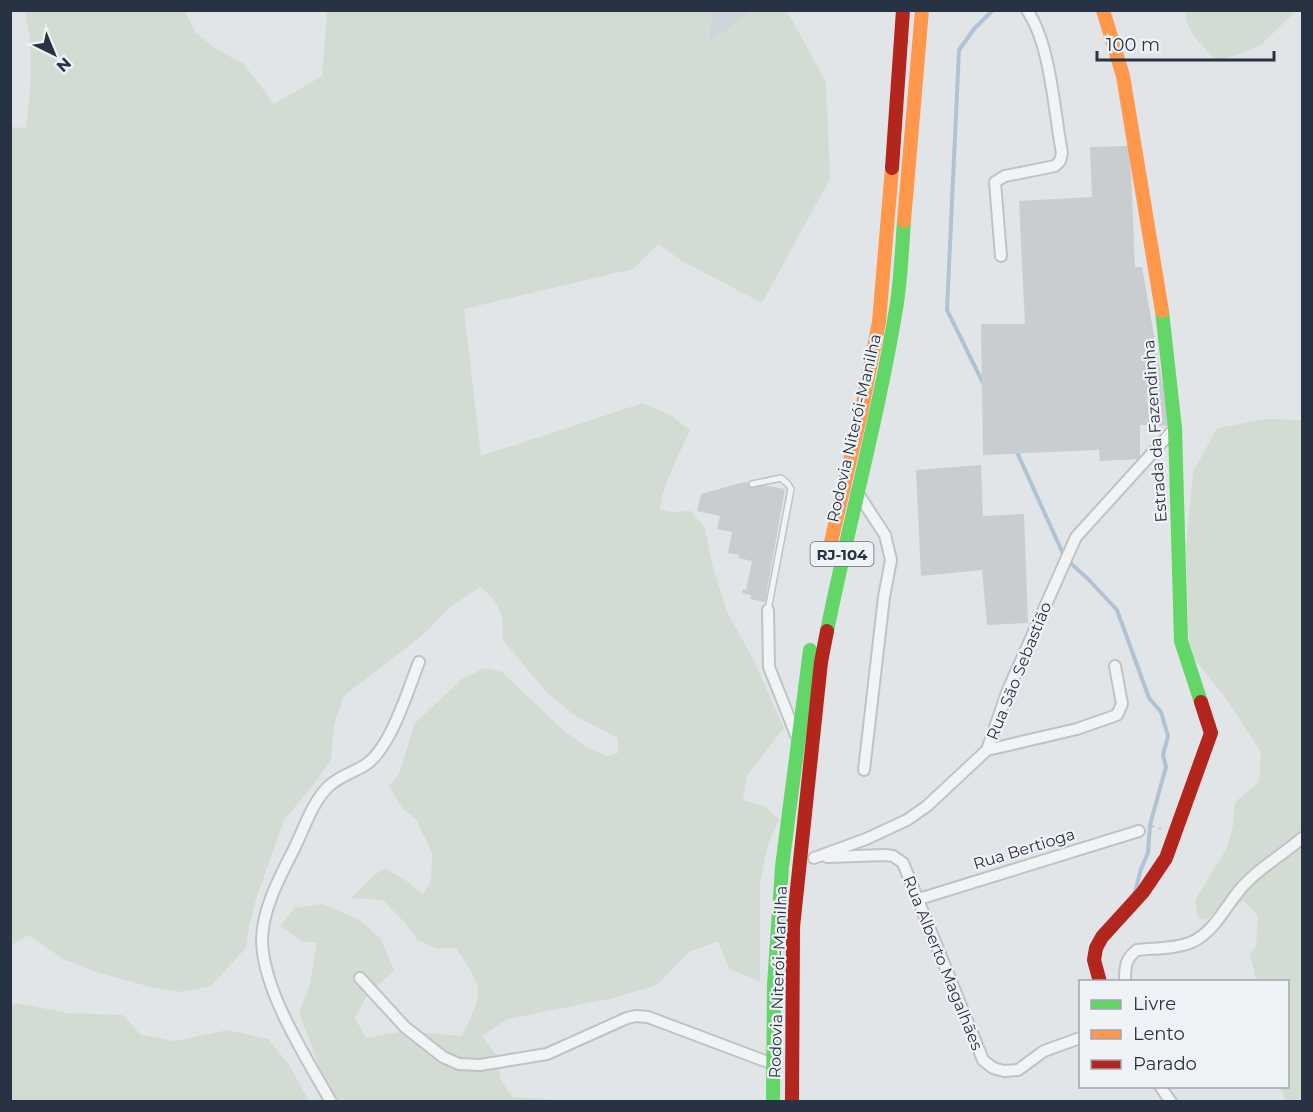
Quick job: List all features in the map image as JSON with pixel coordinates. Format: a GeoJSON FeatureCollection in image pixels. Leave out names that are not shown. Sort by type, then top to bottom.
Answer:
{"type":"FeatureCollection","features":[{"type":"Feature","properties":{"kind":"main road","name":"Rodovia Niterói-Manilha"},"geometry":{"type":"LineString","coordinates":[[828,556],[879,322],[886,255],[903,10]]}},
{"type":"Feature","properties":{"kind":"main road","name":"Rodovia Niterói-Manilha"},"geometry":{"type":"LineString","coordinates":[[792,1101],[793,927],[821,662],[829,614],[872,432],[897,302],[922,10]]}},
{"type":"Feature","properties":{"kind":"main road","name":"Estrada da Fazendinha"},"geometry":{"type":"LineString","coordinates":[[1100,980],[1094,960],[1096,948],[1102,937],[1154,877],[1166,858],[1211,733],[1181,641],[1175,428],[1165,330],[1124,76],[1103,10]]}},
{"type":"Feature","properties":{"kind":"main road","name":"Rodovia Niterói-Manilha"},"geometry":{"type":"LineString","coordinates":[[773,1101],[774,986],[781,879],[797,738],[815,622]]}},
{"type":"Feature","properties":{"kind":"street"},"geometry":{"type":"LineString","coordinates":[[1001,256],[995,182],[1005,176],[1055,166],[1060,161],[1062,153],[1044,45],[1028,10]]}},
{"type":"Feature","properties":{"kind":"street","name":"Rua São Sebastião"},"geometry":{"type":"LineString","coordinates":[[814,858],[866,839],[908,820],[927,806],[987,750],[1008,690],[1076,537],[1175,428]]}},
{"type":"Feature","properties":{"kind":"street"},"geometry":{"type":"LineString","coordinates":[[857,492],[885,535],[891,560],[884,597],[864,770]]}},
{"type":"Feature","properties":{"kind":"street"},"geometry":{"type":"LineString","coordinates":[[768,610],[769,667],[797,738]]}},
{"type":"Feature","properties":{"kind":"street"},"geometry":{"type":"LineString","coordinates":[[331,1101],[280,1007],[266,969],[262,939],[267,910],[317,801],[341,777],[369,762],[380,750],[399,713],[419,662]]}},
{"type":"Feature","properties":{"kind":"street"},"geometry":{"type":"LineString","coordinates":[[987,750],[1077,729],[1117,715],[1122,704],[1115,666]]}},
{"type":"Feature","properties":{"kind":"street","name":"Rua Bertioga"},"geometry":{"type":"LineString","coordinates":[[919,899],[1139,831]]}},
{"type":"Feature","properties":{"kind":"street"},"geometry":{"type":"LineString","coordinates":[[1125,980],[1125,963],[1131,954],[1137,950],[1190,943],[1205,935],[1233,896],[1248,880],[1302,838]]}},
{"type":"Feature","properties":{"kind":"street","name":"Rua Alberto Magalhães"},"geometry":{"type":"LineString","coordinates":[[800,859],[865,855],[893,856],[903,863],[983,1060],[993,1068],[1004,1071],[1018,1070],[1044,1051],[1079,1038]]}},
{"type":"Feature","properties":{"kind":"street"},"geometry":{"type":"LineString","coordinates":[[360,978],[412,1033],[443,1057],[459,1064],[480,1065],[547,1054],[636,1016],[648,1017],[773,1064]]}},
{"type":"Feature","properties":{"kind":"street"},"geometry":{"type":"LineString","coordinates":[[1161,1088],[1171,1101]]}},
{"type":"Feature","properties":{"kind":"lane"},"geometry":{"type":"LineString","coordinates":[[752,484],[781,478],[791,489],[768,610]]}},
{"type":"Feature","properties":{"kind":"shaded area"},"geometry":{"type":"Polygon","coordinates":[[[1185,10],[1296,11],[1261,45],[1218,62],[1201,45],[1188,26],[1185,10]]]}},
{"type":"Feature","properties":{"kind":"shaded area"},"geometry":{"type":"Polygon","coordinates":[[[25,11],[185,11],[195,32],[216,49],[244,64],[274,104],[322,76],[327,11],[712,11],[709,44],[752,11],[787,11],[826,82],[830,179],[762,303],[682,261],[658,244],[633,269],[464,309],[481,456],[643,403],[672,416],[690,430],[668,480],[660,510],[691,511],[705,528],[712,563],[727,612],[752,657],[784,728],[747,776],[743,800],[764,806],[779,819],[768,844],[760,882],[760,981],[729,969],[718,941],[689,952],[657,985],[613,998],[508,1019],[482,1036],[496,1054],[501,1080],[512,1097],[554,1101],[338,1101],[322,1075],[299,1012],[310,984],[317,943],[302,941],[280,926],[295,908],[323,904],[359,920],[381,939],[394,971],[368,994],[355,1018],[366,1038],[404,1031],[462,1036],[477,999],[476,982],[456,948],[436,948],[418,940],[383,900],[351,898],[374,875],[385,868],[423,894],[431,880],[432,853],[416,819],[402,808],[389,786],[399,774],[415,723],[462,679],[484,668],[502,672],[563,730],[588,748],[607,756],[618,753],[618,738],[577,717],[547,693],[502,639],[503,623],[500,610],[492,598],[480,587],[449,608],[424,634],[344,696],[334,724],[331,760],[284,820],[256,899],[246,948],[211,986],[180,992],[150,987],[90,970],[63,959],[29,935],[11,945],[10,127],[26,128],[31,69],[30,40],[25,11]]]}},
{"type":"Feature","properties":{"kind":"shaded area"},"geometry":{"type":"Polygon","coordinates":[[[643,11],[752,11],[709,44],[643,11]]]}},
{"type":"Feature","properties":{"kind":"shaded area"},"geometry":{"type":"Polygon","coordinates":[[[1267,419],[1302,420],[1302,1101],[1283,1101],[1285,1098],[1280,1088],[1289,1088],[1289,980],[1256,980],[1250,953],[1256,947],[1258,916],[1244,901],[1217,910],[1206,920],[1198,918],[1195,900],[1227,848],[1233,825],[1235,802],[1259,782],[1261,752],[1227,700],[1189,652],[1186,547],[1193,472],[1217,428],[1267,419]]]}},
{"type":"Feature","properties":{"kind":"shaded area"},"geometry":{"type":"Polygon","coordinates":[[[16,1003],[68,1013],[123,1015],[141,1035],[174,1041],[228,1030],[268,1039],[288,1063],[309,1101],[11,1101],[11,1005],[16,1003]]]}},
{"type":"Feature","properties":{"kind":"building"},"geometry":{"type":"Polygon","coordinates":[[[1130,146],[1135,267],[1142,267],[1170,426],[1140,425],[1140,459],[1100,461],[1099,450],[983,455],[981,324],[1025,324],[1019,201],[1092,197],[1090,147],[1130,146]]]}},
{"type":"Feature","properties":{"kind":"building"},"geometry":{"type":"Polygon","coordinates":[[[981,465],[983,516],[1024,514],[1028,623],[987,625],[982,570],[921,576],[916,470],[981,465]]]}},
{"type":"Feature","properties":{"kind":"building"},"geometry":{"type":"Polygon","coordinates":[[[744,482],[785,489],[765,602],[750,599],[751,595],[742,593],[743,589],[746,590],[752,561],[728,553],[732,532],[717,529],[720,516],[697,511],[701,494],[744,482]]]}},
{"type":"Feature","properties":{"kind":"waterway"},"geometry":{"type":"LineString","coordinates":[[984,385],[947,310],[959,50],[974,29],[993,10]]}},
{"type":"Feature","properties":{"kind":"waterway"},"geometry":{"type":"LineString","coordinates":[[1016,450],[1065,558],[1117,610],[1149,698],[1161,712],[1168,736],[1163,755],[1166,767],[1150,825],[1148,853],[1135,892]]}},
{"type":"Feature","properties":{"kind":"traffic: fast"},"geometry":{"type":"LineString","coordinates":[[827,631],[890,344],[898,293],[904,221]]}},
{"type":"Feature","properties":{"kind":"traffic: fast"},"geometry":{"type":"LineString","coordinates":[[1162,311],[1175,428],[1181,641],[1201,702]]}},
{"type":"Feature","properties":{"kind":"traffic: fast"},"geometry":{"type":"LineString","coordinates":[[773,1102],[774,985],[782,867],[810,650]]}},
{"type":"Feature","properties":{"kind":"traffic: slow"},"geometry":{"type":"LineString","coordinates":[[904,221],[922,10]]}},
{"type":"Feature","properties":{"kind":"traffic: slow"},"geometry":{"type":"LineString","coordinates":[[1103,10],[1123,76],[1162,311]]}},
{"type":"Feature","properties":{"kind":"traffic: slow"},"geometry":{"type":"LineString","coordinates":[[831,542],[861,413],[879,322],[892,168]]}},
{"type":"Feature","properties":{"kind":"traffic: jam"},"geometry":{"type":"LineString","coordinates":[[892,168],[903,10]]}},
{"type":"Feature","properties":{"kind":"traffic: jam"},"geometry":{"type":"LineString","coordinates":[[792,1102],[793,927],[821,662],[827,631]]}},
{"type":"Feature","properties":{"kind":"traffic: jam"},"geometry":{"type":"LineString","coordinates":[[1099,980],[1094,960],[1096,948],[1102,937],[1143,892],[1166,858],[1211,733],[1201,702]]}}]}
